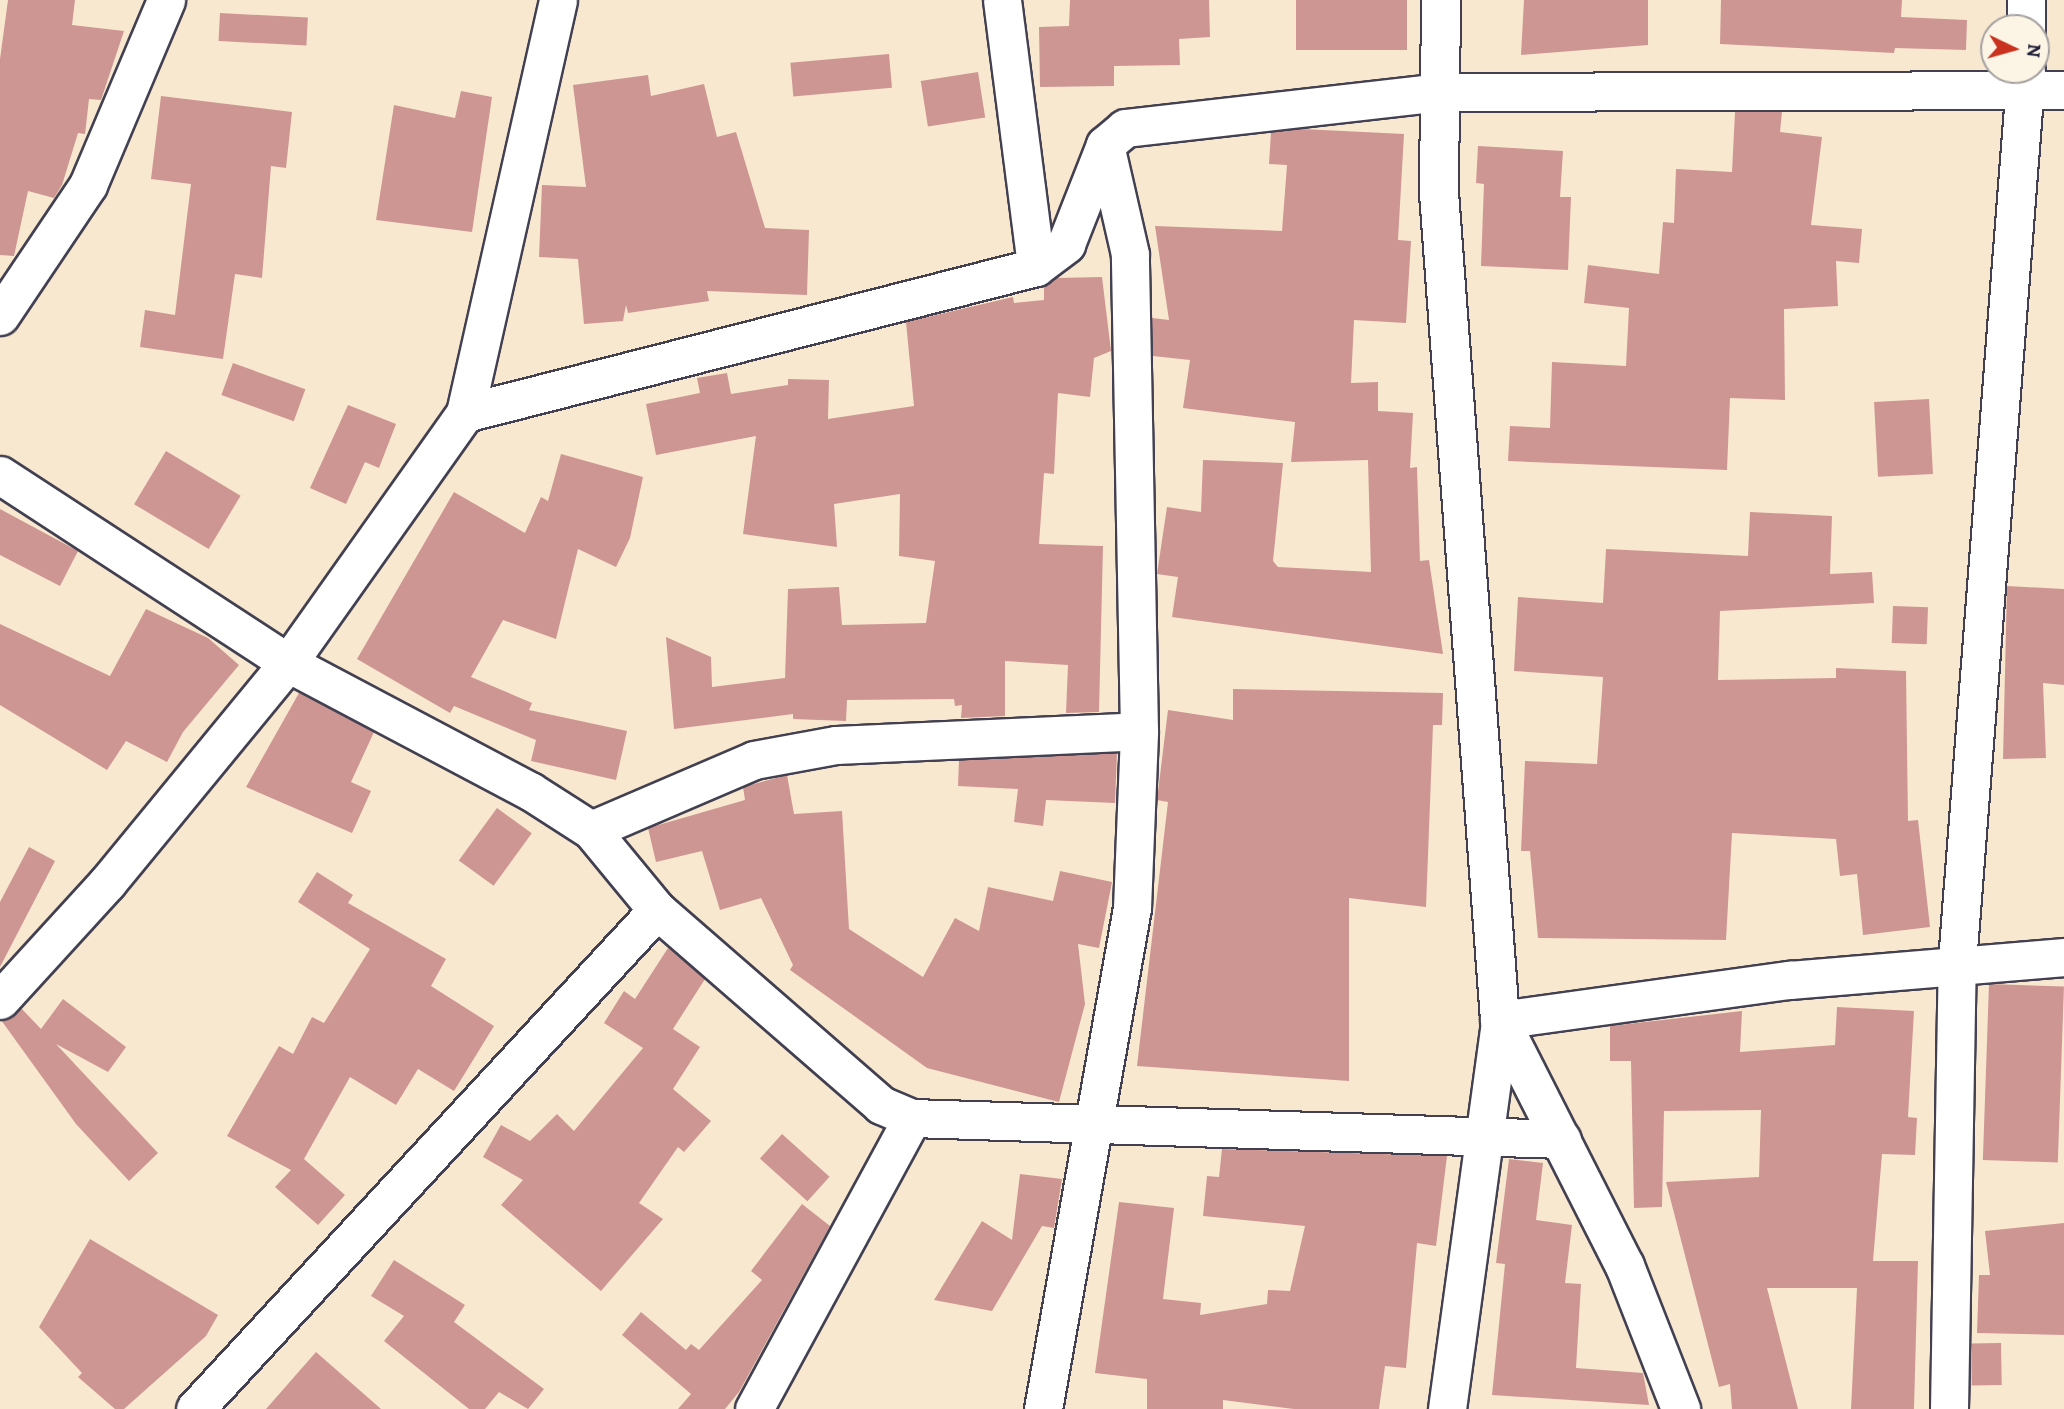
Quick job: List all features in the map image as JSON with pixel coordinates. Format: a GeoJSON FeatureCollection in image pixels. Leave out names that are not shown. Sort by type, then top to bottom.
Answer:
{"type":"FeatureCollection","features":[{"type":"Feature","properties":{"kind":"street"},"geometry":{"type":"LineString","coordinates":[[0,316],[88,185],[166,0]]}},
{"type":"Feature","properties":{"kind":"street"},"geometry":{"type":"LineString","coordinates":[[0,1000],[107,883],[288,663],[466,413],[558,0]]}},
{"type":"Feature","properties":{"kind":"street"},"geometry":{"type":"LineString","coordinates":[[1002,0],[1036,267]]}},
{"type":"Feature","properties":{"kind":"street"},"geometry":{"type":"LineString","coordinates":[[1441,0],[1440,207],[1500,1020],[1488,1137],[1447,1409]]}},
{"type":"Feature","properties":{"kind":"street"},"geometry":{"type":"LineString","coordinates":[[466,413],[1036,267],[1066,244],[1105,145],[1125,128],[1439,92],[1980,82]]}},
{"type":"Feature","properties":{"kind":"street"},"geometry":{"type":"LineString","coordinates":[[1949,1409],[1956,962],[2026,84]]}},
{"type":"Feature","properties":{"kind":"street"},"geometry":{"type":"LineString","coordinates":[[2039,84],[2064,90]]}},
{"type":"Feature","properties":{"kind":"street"},"geometry":{"type":"LineString","coordinates":[[1043,1409],[1096,1125],[1132,908],[1139,731],[1130,254],[1105,145]]}},
{"type":"Feature","properties":{"kind":"street"},"geometry":{"type":"LineString","coordinates":[[0,475],[288,663],[530,791],[591,831],[657,910],[881,1105],[912,1118],[1562,1139]]}},
{"type":"Feature","properties":{"kind":"street"},"geometry":{"type":"LineString","coordinates":[[591,831],[754,760],[836,745],[1139,731]]}},
{"type":"Feature","properties":{"kind":"street"},"geometry":{"type":"LineString","coordinates":[[195,1409],[657,910]]}},
{"type":"Feature","properties":{"kind":"street"},"geometry":{"type":"LineString","coordinates":[[1500,1020],[1956,962],[2064,957]]}},
{"type":"Feature","properties":{"kind":"street"},"geometry":{"type":"LineString","coordinates":[[1500,1020],[1625,1266],[1681,1409]]}},
{"type":"Feature","properties":{"kind":"street"},"geometry":{"type":"LineString","coordinates":[[754,1409],[912,1118]]}},
{"type":"Feature","properties":{"kind":"building"},"geometry":{"type":"Polygon","coordinates":[[[8,0],[75,0],[72,25],[124,31],[101,100],[89,99],[85,134],[78,133],[62,185],[54,198],[28,191],[14,256],[0,255],[0,59],[8,0]]]}},
{"type":"Feature","properties":{"kind":"building"},"geometry":{"type":"Polygon","coordinates":[[[1070,0],[1209,0],[1210,37],[1179,39],[1180,65],[1114,66],[1114,86],[1040,87],[1039,27],[1069,26],[1070,0]]]}},
{"type":"Feature","properties":{"kind":"building"},"geometry":{"type":"Polygon","coordinates":[[[1296,0],[1407,0],[1407,50],[1296,50],[1296,0]]]}},
{"type":"Feature","properties":{"kind":"building"},"geometry":{"type":"Polygon","coordinates":[[[1524,0],[1648,0],[1648,45],[1521,55],[1524,0]]]}},
{"type":"Feature","properties":{"kind":"building"},"geometry":{"type":"Polygon","coordinates":[[[1721,0],[1902,0],[1901,17],[1967,20],[1966,50],[1895,48],[1894,53],[1720,44],[1721,0]]]}},
{"type":"Feature","properties":{"kind":"building"},"geometry":{"type":"Polygon","coordinates":[[[220,13],[308,18],[306,46],[219,41],[220,13]]]}},
{"type":"Feature","properties":{"kind":"building"},"geometry":{"type":"Polygon","coordinates":[[[889,54],[892,88],[793,96],[790,63],[889,54]]]}},
{"type":"Feature","properties":{"kind":"building"},"geometry":{"type":"Polygon","coordinates":[[[978,72],[985,117],[928,127],[921,81],[978,72]]]}},
{"type":"Feature","properties":{"kind":"building"},"geometry":{"type":"Polygon","coordinates":[[[648,75],[651,96],[704,84],[717,137],[736,132],[765,228],[809,230],[807,295],[707,291],[709,301],[628,313],[626,305],[623,321],[584,324],[578,259],[539,257],[542,185],[586,187],[573,85],[648,75]]]}},
{"type":"Feature","properties":{"kind":"building"},"geometry":{"type":"Polygon","coordinates":[[[461,91],[492,97],[472,232],[376,220],[394,105],[455,118],[461,91]]]}},
{"type":"Feature","properties":{"kind":"building"},"geometry":{"type":"Polygon","coordinates":[[[161,96],[292,112],[286,168],[271,166],[262,278],[235,274],[223,359],[140,347],[145,310],[175,315],[191,184],[151,179],[161,96]]]}},
{"type":"Feature","properties":{"kind":"building"},"geometry":{"type":"Polygon","coordinates":[[[1735,112],[1782,112],[1780,132],[1822,137],[1811,225],[1862,229],[1859,263],[1836,261],[1838,306],[1784,309],[1785,400],[1730,398],[1727,470],[1508,461],[1510,426],[1550,428],[1552,362],[1626,366],[1629,308],[1584,303],[1588,265],[1659,274],[1663,222],[1674,223],[1676,169],[1732,172],[1735,112]]]}},
{"type":"Feature","properties":{"kind":"building"},"geometry":{"type":"Polygon","coordinates":[[[1302,129],[1404,134],[1398,240],[1411,241],[1406,323],[1354,320],[1351,383],[1378,382],[1378,411],[1413,413],[1410,468],[1417,467],[1420,561],[1429,560],[1443,654],[1172,617],[1178,577],[1157,574],[1167,507],[1201,512],[1203,460],[1283,463],[1273,561],[1278,567],[1371,572],[1368,460],[1291,462],[1295,422],[1183,408],[1190,360],[1153,356],[1152,318],[1169,320],[1155,226],[1282,231],[1287,165],[1269,164],[1271,132],[1302,129]]]}},
{"type":"Feature","properties":{"kind":"building"},"geometry":{"type":"Polygon","coordinates":[[[1478,146],[1563,151],[1560,197],[1571,197],[1568,270],[1481,266],[1484,184],[1476,183],[1478,146]]]}},
{"type":"Feature","properties":{"kind":"building"},"geometry":{"type":"Polygon","coordinates":[[[1102,277],[1111,351],[1094,358],[1090,397],[1058,393],[1054,474],[1044,473],[1039,544],[1103,546],[1099,712],[1066,713],[1068,665],[1005,661],[1005,716],[961,718],[962,705],[955,706],[954,699],[847,700],[846,721],[793,719],[793,714],[674,729],[666,637],[711,657],[712,687],[785,678],[788,589],[839,587],[842,625],[926,623],[935,561],[899,556],[900,494],[834,504],[837,547],[743,534],[756,436],[656,455],[646,404],[700,393],[697,378],[727,373],[731,394],[788,385],[788,379],[829,380],[828,419],[914,406],[906,322],[1013,297],[1014,303],[1044,300],[1044,286],[1056,278],[1102,277]]]}},
{"type":"Feature","properties":{"kind":"building"},"geometry":{"type":"Polygon","coordinates":[[[233,363],[305,389],[294,421],[221,395],[233,363]]]}},
{"type":"Feature","properties":{"kind":"building"},"geometry":{"type":"Polygon","coordinates":[[[1929,399],[1933,474],[1878,477],[1874,402],[1929,399]]]}},
{"type":"Feature","properties":{"kind":"building"},"geometry":{"type":"Polygon","coordinates":[[[348,405],[396,424],[379,468],[365,462],[346,504],[310,488],[348,405]]]}},
{"type":"Feature","properties":{"kind":"building"},"geometry":{"type":"Polygon","coordinates":[[[166,451],[241,496],[209,549],[134,504],[166,451]]]}},
{"type":"Feature","properties":{"kind":"building"},"geometry":{"type":"Polygon","coordinates":[[[561,454],[643,477],[630,538],[616,567],[578,549],[556,639],[503,620],[471,677],[532,703],[529,710],[627,731],[616,780],[531,761],[536,740],[454,706],[450,713],[357,659],[454,492],[525,533],[541,497],[548,501],[561,454]]]}},
{"type":"Feature","properties":{"kind":"building"},"geometry":{"type":"Polygon","coordinates":[[[0,509],[78,551],[60,586],[0,555],[0,509]]]}},
{"type":"Feature","properties":{"kind":"building"},"geometry":{"type":"Polygon","coordinates":[[[1750,512],[1832,516],[1830,574],[1872,572],[1874,603],[1720,611],[1718,680],[1836,678],[1836,668],[1906,671],[1908,821],[1918,820],[1930,927],[1863,935],[1857,874],[1840,876],[1836,839],[1732,833],[1726,940],[1538,938],[1530,851],[1521,851],[1525,761],[1597,764],[1603,677],[1514,671],[1518,597],[1603,603],[1606,549],[1748,556],[1750,512]]]}},
{"type":"Feature","properties":{"kind":"building"},"geometry":{"type":"Polygon","coordinates":[[[2007,586],[2064,589],[2064,685],[2043,683],[2046,758],[2003,759],[2007,586]]]}},
{"type":"Feature","properties":{"kind":"building"},"geometry":{"type":"Polygon","coordinates":[[[1893,606],[1928,607],[1927,644],[1892,643],[1893,606]]]}},
{"type":"Feature","properties":{"kind":"building"},"geometry":{"type":"Polygon","coordinates":[[[146,609],[208,638],[239,665],[183,732],[167,762],[126,741],[107,770],[0,705],[0,624],[110,676],[146,609]]]}},
{"type":"Feature","properties":{"kind":"building"},"geometry":{"type":"Polygon","coordinates":[[[1233,689],[1443,693],[1442,725],[1433,725],[1426,907],[1349,898],[1349,1081],[1137,1066],[1168,802],[1157,800],[1168,710],[1233,720],[1233,689]]]}},
{"type":"Feature","properties":{"kind":"building"},"geometry":{"type":"Polygon","coordinates":[[[299,693],[374,732],[351,782],[371,791],[352,833],[246,787],[299,693]]]}},
{"type":"Feature","properties":{"kind":"building"},"geometry":{"type":"Polygon","coordinates":[[[1117,753],[1115,803],[1046,800],[1043,826],[1014,822],[1018,789],[958,786],[959,760],[1117,753]]]}},
{"type":"Feature","properties":{"kind":"building"},"geometry":{"type":"Polygon","coordinates":[[[787,775],[794,814],[842,811],[849,929],[923,977],[955,918],[979,931],[988,887],[1053,901],[1060,871],[1112,882],[1099,948],[1078,944],[1085,1004],[1059,1102],[927,1068],[790,970],[793,965],[761,898],[720,910],[702,851],[656,862],[648,828],[745,800],[743,787],[787,775]]]}},
{"type":"Feature","properties":{"kind":"building"},"geometry":{"type":"Polygon","coordinates":[[[497,808],[532,833],[494,886],[459,861],[497,808]]]}},
{"type":"Feature","properties":{"kind":"building"},"geometry":{"type":"Polygon","coordinates":[[[29,847],[55,861],[0,967],[0,902],[29,847]]]}},
{"type":"Feature","properties":{"kind":"building"},"geometry":{"type":"Polygon","coordinates":[[[317,872],[353,895],[348,903],[446,959],[431,986],[494,1026],[454,1091],[418,1069],[396,1105],[350,1077],[304,1159],[345,1195],[318,1225],[275,1187],[291,1170],[227,1136],[279,1046],[293,1054],[312,1017],[324,1023],[370,949],[298,902],[317,872]]]}},
{"type":"Feature","properties":{"kind":"building"},"geometry":{"type":"Polygon","coordinates":[[[668,948],[705,979],[673,1029],[700,1047],[673,1089],[711,1121],[684,1152],[678,1147],[639,1203],[663,1219],[601,1291],[501,1205],[523,1180],[483,1157],[501,1125],[530,1141],[557,1114],[574,1131],[643,1048],[604,1023],[624,991],[635,999],[668,948]]]}},
{"type":"Feature","properties":{"kind":"building"},"geometry":{"type":"Polygon","coordinates":[[[1989,984],[2064,987],[2058,1163],[1983,1160],[1989,984]]]}},
{"type":"Feature","properties":{"kind":"building"},"geometry":{"type":"Polygon","coordinates":[[[63,999],[126,1047],[108,1072],[56,1044],[158,1153],[129,1181],[76,1124],[1,1020],[21,1008],[41,1029],[63,999]]]}},
{"type":"Feature","properties":{"kind":"building"},"geometry":{"type":"Polygon","coordinates":[[[1837,1007],[1914,1011],[1908,1117],[1917,1118],[1915,1155],[1882,1154],[1873,1261],[1918,1261],[1914,1409],[1851,1409],[1857,1288],[1767,1288],[1798,1409],[1732,1409],[1730,1384],[1719,1387],[1666,1182],[1759,1177],[1761,1110],[1664,1111],[1662,1207],[1634,1208],[1631,1061],[1610,1061],[1610,1026],[1742,1011],[1740,1052],[1835,1045],[1837,1007]]]}},
{"type":"Feature","properties":{"kind":"building"},"geometry":{"type":"Polygon","coordinates":[[[782,1134],[830,1177],[807,1201],[760,1159],[782,1134]]]}},
{"type":"Feature","properties":{"kind":"building"},"geometry":{"type":"Polygon","coordinates":[[[1222,1149],[1447,1156],[1436,1246],[1417,1243],[1406,1368],[1385,1366],[1379,1409],[1294,1409],[1223,1400],[1223,1409],[1147,1409],[1147,1379],[1095,1373],[1119,1202],[1174,1208],[1163,1299],[1201,1303],[1200,1315],[1267,1304],[1268,1290],[1290,1291],[1305,1226],[1203,1216],[1207,1176],[1219,1177],[1222,1149]]]}},
{"type":"Feature","properties":{"kind":"building"},"geometry":{"type":"Polygon","coordinates":[[[1509,1159],[1543,1163],[1536,1220],[1572,1225],[1565,1283],[1581,1284],[1576,1368],[1643,1373],[1649,1405],[1492,1395],[1505,1264],[1496,1263],[1509,1159]]]}},
{"type":"Feature","properties":{"kind":"building"},"geometry":{"type":"Polygon","coordinates":[[[1020,1174],[1062,1179],[1054,1228],[1042,1226],[992,1311],[934,1300],[982,1221],[1012,1240],[1020,1174]]]}},
{"type":"Feature","properties":{"kind":"building"},"geometry":{"type":"Polygon","coordinates":[[[802,1204],[830,1226],[739,1392],[725,1409],[678,1409],[691,1394],[622,1335],[641,1312],[686,1350],[691,1344],[699,1350],[762,1280],[751,1271],[802,1204]]]}},
{"type":"Feature","properties":{"kind":"building"},"geometry":{"type":"Polygon","coordinates":[[[2064,1223],[2064,1335],[1977,1333],[1979,1275],[1990,1275],[1985,1231],[2064,1223]]]}},
{"type":"Feature","properties":{"kind":"building"},"geometry":{"type":"Polygon","coordinates":[[[90,1239],[218,1315],[206,1336],[124,1409],[115,1409],[78,1377],[82,1373],[39,1327],[90,1239]]]}},
{"type":"Feature","properties":{"kind":"building"},"geometry":{"type":"Polygon","coordinates":[[[394,1260],[465,1305],[454,1322],[544,1389],[528,1409],[499,1392],[485,1409],[469,1409],[384,1341],[404,1316],[371,1296],[394,1260]]]}},
{"type":"Feature","properties":{"kind":"building"},"geometry":{"type":"Polygon","coordinates":[[[2001,1343],[2002,1385],[1972,1386],[1971,1344],[2001,1343]]]}},
{"type":"Feature","properties":{"kind":"building"},"geometry":{"type":"Polygon","coordinates":[[[316,1352],[381,1409],[266,1409],[316,1352]]]}}]}
